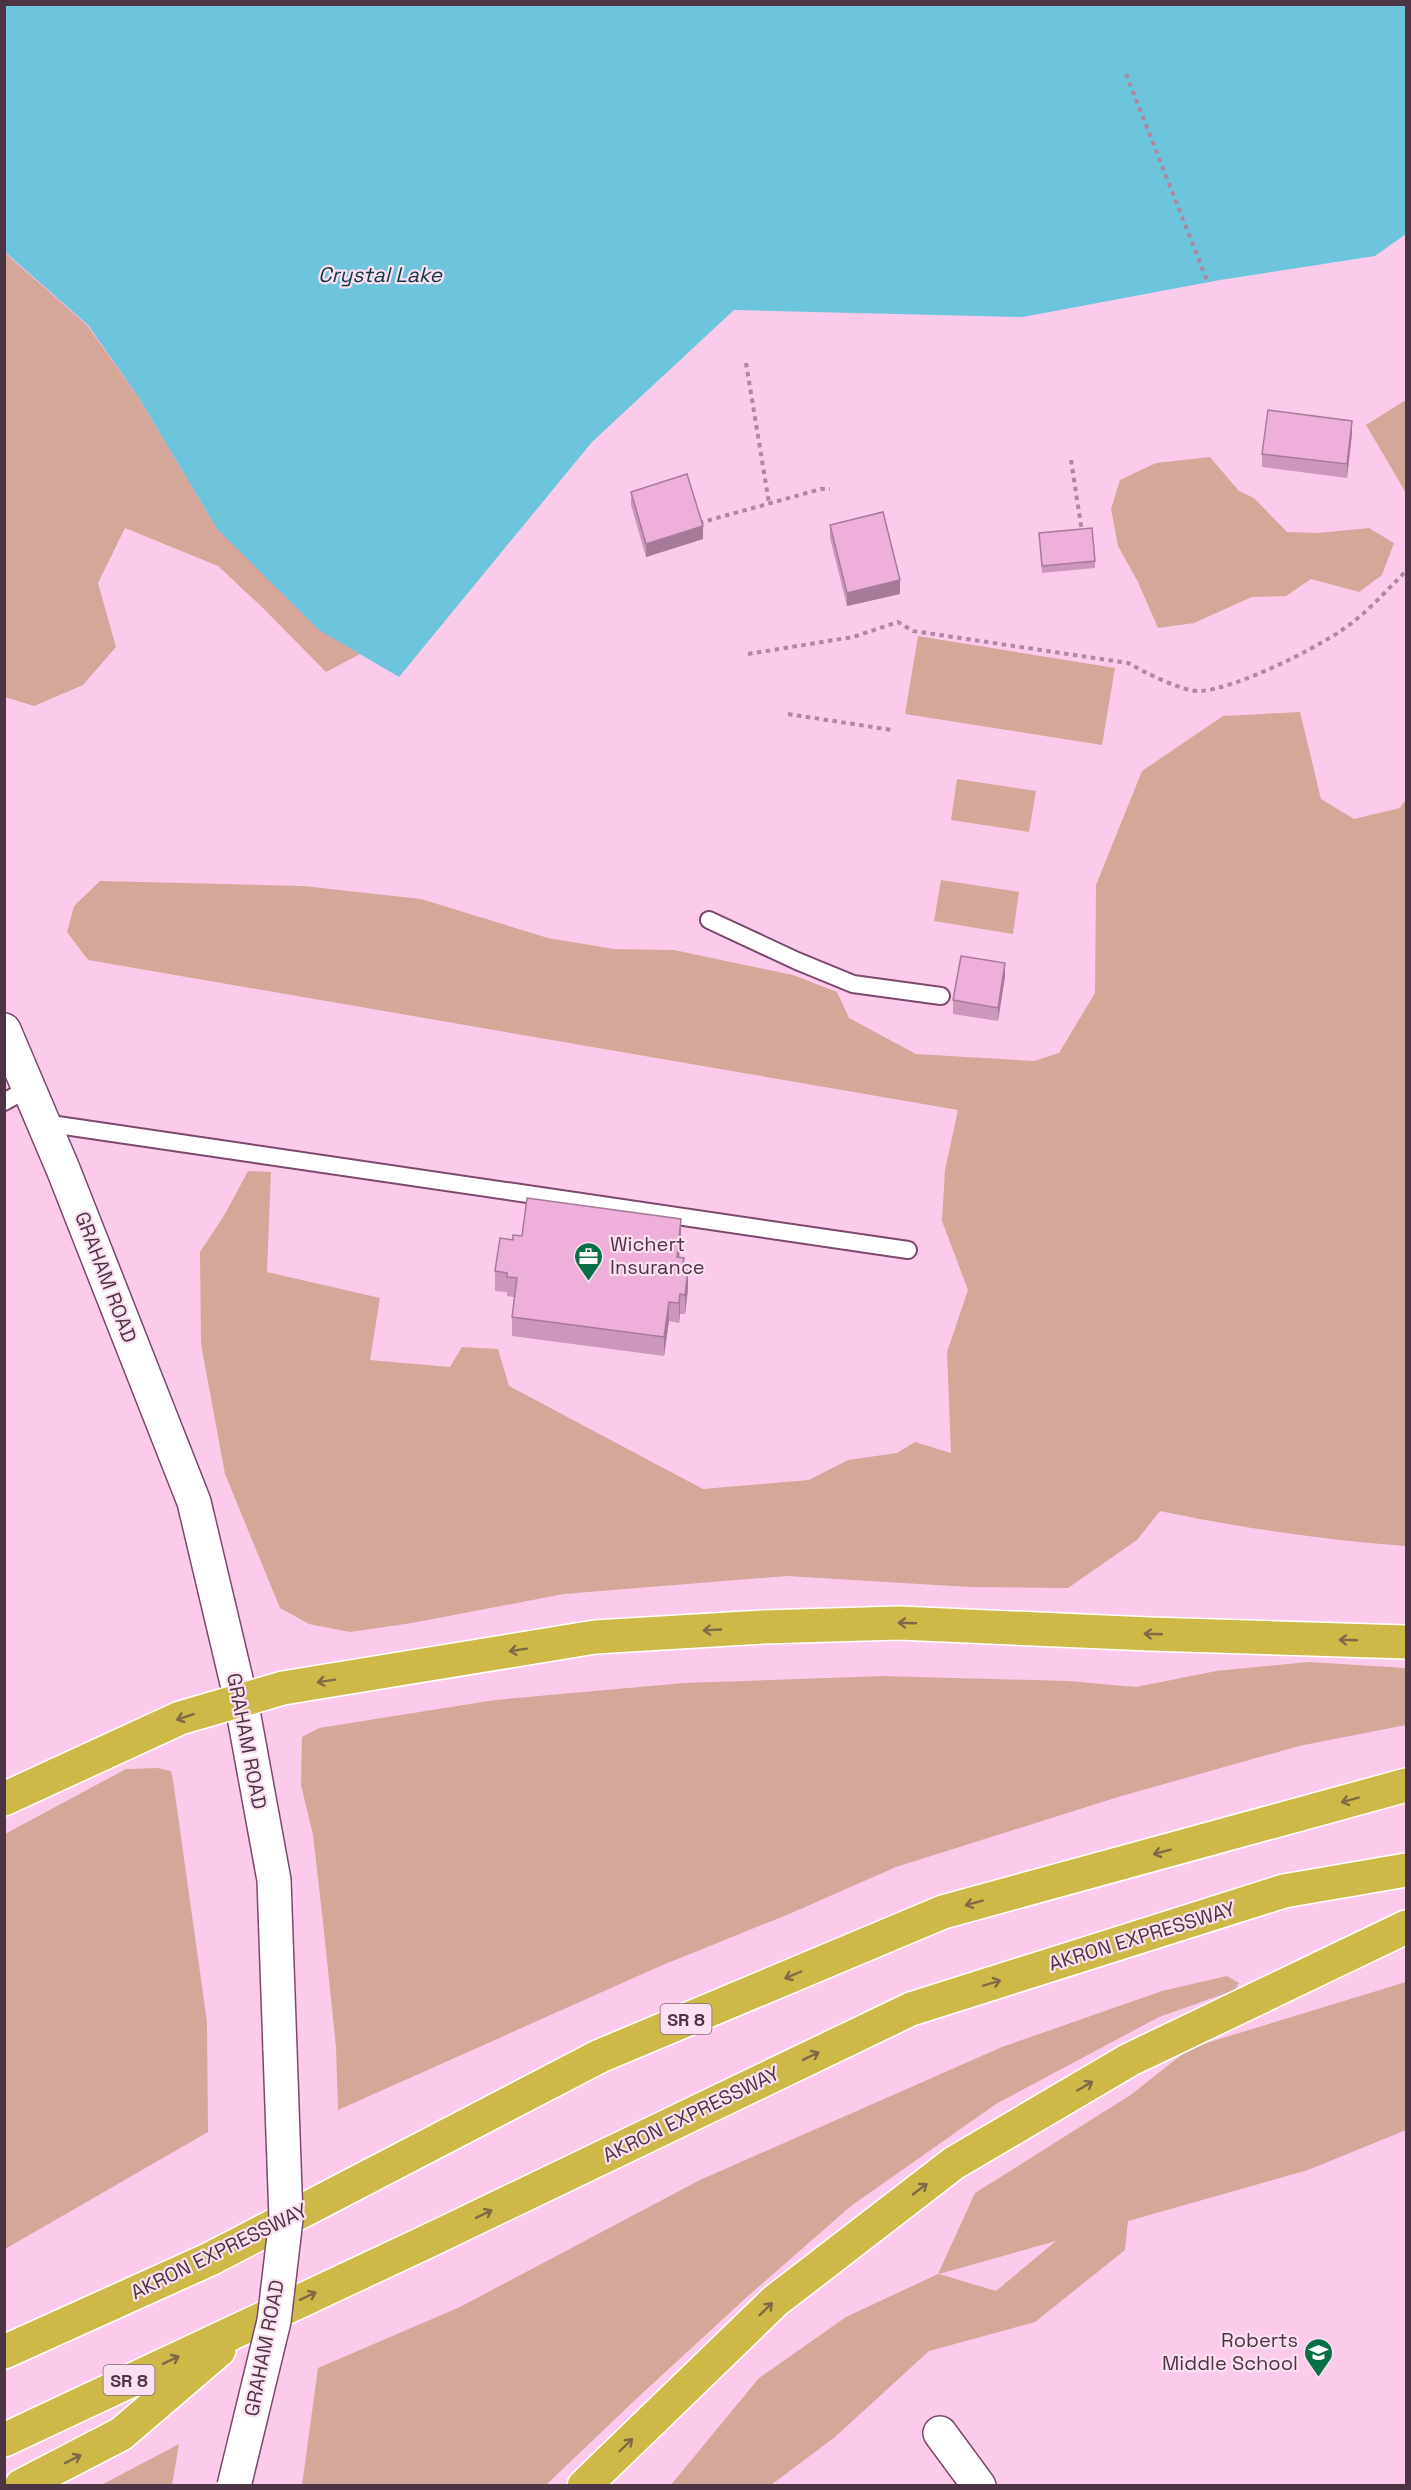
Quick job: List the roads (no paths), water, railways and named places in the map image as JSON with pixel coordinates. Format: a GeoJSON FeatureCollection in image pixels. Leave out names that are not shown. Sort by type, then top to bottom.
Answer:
{"type":"FeatureCollection","features":[{"type":"Feature","properties":{"kind":"highway"},"geometry":{"type":"LineString","coordinates":[[4,1799],[180,1718],[283,1688],[595,1637],[763,1627],[899,1623],[1407,1642]]}},
{"type":"Feature","properties":{"kind":"highway","name":"AKRON EXPRESSWAY"},"geometry":{"type":"LineString","coordinates":[[4,2352],[210,2259],[600,2056],[943,1912],[1407,1785]]}},
{"type":"Feature","properties":{"kind":"highway","name":"AKRON EXPRESSWAY"},"geometry":{"type":"LineString","coordinates":[[4,2440],[426,2242],[911,2009],[1284,1892],[1407,1870]]}},
{"type":"Feature","properties":{"kind":"highway"},"geometry":{"type":"LineString","coordinates":[[584,2486],[775,2301],[954,2163],[1129,2060],[1407,1927]]}},
{"type":"Feature","properties":{"kind":"highway"},"geometry":{"type":"LineString","coordinates":[[21,2486],[121,2434],[255,2321]]}},
{"type":"Feature","properties":{"kind":"main road","name":"GRAHAM ROAD"},"geometry":{"type":"LineString","coordinates":[[4,1030],[17,1095],[44,1123],[194,1502],[241,1700],[274,1880],[286,2219],[274,2321],[234,2486]]}},
{"type":"Feature","properties":{"kind":"main road"},"geometry":{"type":"LineString","coordinates":[[940,2433],[979,2486]]}},
{"type":"Feature","properties":{"kind":"lane"},"geometry":{"type":"LineString","coordinates":[[710,920],[797,962],[853,984],[941,996]]}},
{"type":"Feature","properties":{"kind":"lane"},"geometry":{"type":"LineString","coordinates":[[44,1123],[908,1250]]}},
{"type":"Feature","properties":{"kind":"water","name":"Crystal Lake"},"geometry":{"type":"Polygon","coordinates":[[[5,4],[1406,5],[1406,234],[1375,256],[1220,280],[1023,317],[734,310],[592,442],[399,677],[319,630],[217,529],[139,398],[88,325],[5,252],[5,4]]]}},
{"type":"Feature","properties":{"kind":"place","name":"Wichert Insurance"},"geometry":{"type":"Point","coordinates":[589,1282]}},
{"type":"Feature","properties":{"kind":"place","name":"Roberts Middle School"},"geometry":{"type":"Point","coordinates":[1319,2378]}}]}
